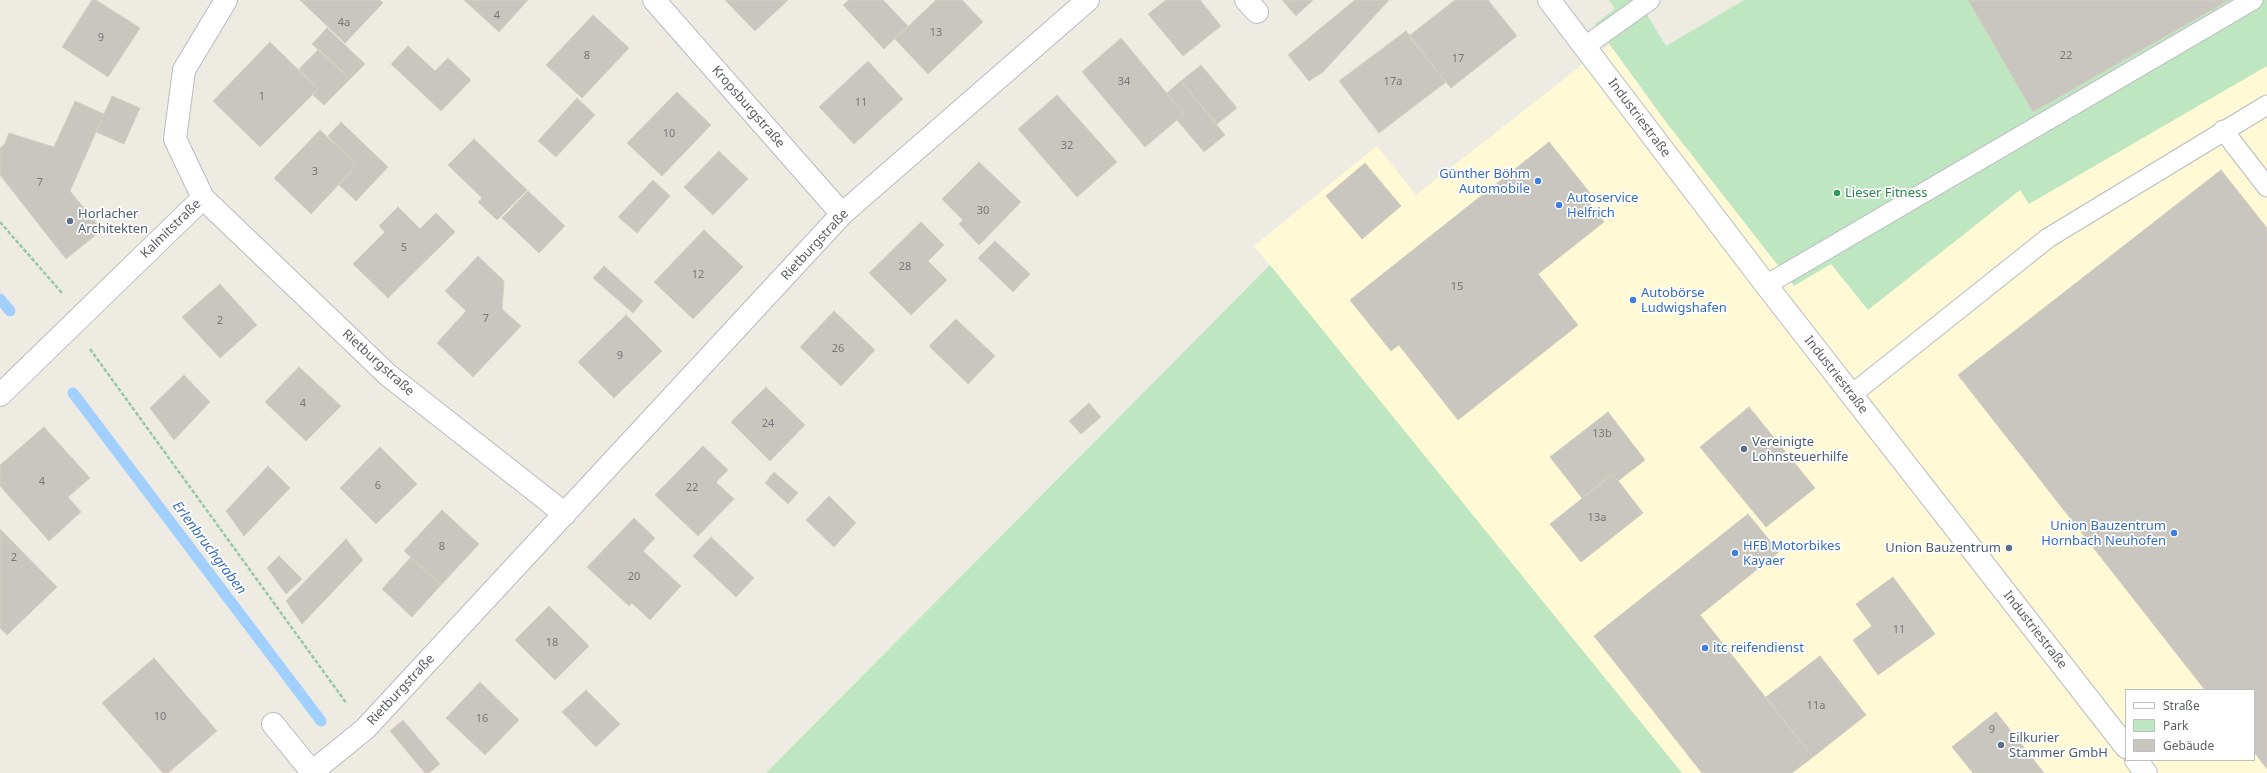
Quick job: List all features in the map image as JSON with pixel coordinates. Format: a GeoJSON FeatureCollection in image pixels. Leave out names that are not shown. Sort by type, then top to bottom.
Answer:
{"type":"FeatureCollection","features":[{"type":"Feature","properties":{"kind":"street","name":"Kalmitstraße"},"geometry":{"type":"LineString","coordinates":[[0,394],[203,198],[175,139],[184,70],[226,0]]}},
{"type":"Feature","properties":{"kind":"street","name":"Kropsburgstraße"},"geometry":{"type":"LineString","coordinates":[[654,0],[842,214]]}},
{"type":"Feature","properties":{"kind":"street","name":"Rietburgstraße"},"geometry":{"type":"LineString","coordinates":[[274,724],[312,773],[365,729],[566,514],[842,214],[1088,0]]}},
{"type":"Feature","properties":{"kind":"street","name":"Industriestraße"},"geometry":{"type":"LineString","coordinates":[[1549,0],[1766,285],[2125,746]]}},
{"type":"Feature","properties":{"kind":"street","name":"Rietburgstraße"},"geometry":{"type":"LineString","coordinates":[[203,198],[388,374],[566,514]]}},
{"type":"Feature","properties":{"kind":"street"},"geometry":{"type":"LineString","coordinates":[[2137,761],[2146,773]]}},
{"type":"Feature","properties":{"kind":"lane"},"geometry":{"type":"LineString","coordinates":[[1584,47],[1650,0]]}},
{"type":"Feature","properties":{"kind":"lane"},"geometry":{"type":"LineString","coordinates":[[1766,285],[2253,0]]}},
{"type":"Feature","properties":{"kind":"lane"},"geometry":{"type":"LineString","coordinates":[[1851,395],[2048,238],[2223,130],[2267,105]]}},
{"type":"Feature","properties":{"kind":"lane"},"geometry":{"type":"LineString","coordinates":[[2223,130],[2267,187]]}},
{"type":"Feature","properties":{"kind":"path"},"geometry":{"type":"LineString","coordinates":[[0,222],[77,320],[365,729]]}},
{"type":"Feature","properties":{"kind":"shaded area"},"geometry":{"type":"Polygon","coordinates":[[[2267,0],[2267,773],[1682,773],[1254,246],[1377,146],[1416,195],[1582,65],[1610,45],[1666,122],[2267,0]]]}},
{"type":"Feature","properties":{"kind":"green space","name":"Lieser Fitness"},"geometry":{"type":"Polygon","coordinates":[[[1609,0],[1638,0],[1666,46],[1744,0],[2267,0],[2267,66],[2029,204],[2020,190],[1868,310],[1831,264],[1794,286],[1666,122],[1595,24],[1615,9],[1609,0]]]}},
{"type":"Feature","properties":{"kind":"green space"},"geometry":{"type":"Polygon","coordinates":[[[1270,265],[1682,773],[766,773],[1270,265]]]}},
{"type":"Feature","properties":{"kind":"building"},"geometry":{"type":"Polygon","coordinates":[[[92,0],[96,0],[140,28],[108,77],[62,47],[92,0]]]}},
{"type":"Feature","properties":{"kind":"building"},"geometry":{"type":"Polygon","coordinates":[[[300,0],[380,0],[383,3],[345,43],[300,0]]]}},
{"type":"Feature","properties":{"kind":"building"},"geometry":{"type":"Polygon","coordinates":[[[464,0],[528,0],[499,32],[464,0]]]}},
{"type":"Feature","properties":{"kind":"building"},"geometry":{"type":"Polygon","coordinates":[[[725,0],[788,0],[755,31],[725,0]]]}},
{"type":"Feature","properties":{"kind":"building"},"geometry":{"type":"Polygon","coordinates":[[[849,0],[883,0],[908,26],[884,49],[843,5],[849,0]]]}},
{"type":"Feature","properties":{"kind":"building"},"geometry":{"type":"Polygon","coordinates":[[[936,0],[962,0],[983,22],[928,74],[895,39],[936,0]]]}},
{"type":"Feature","properties":{"kind":"building"},"geometry":{"type":"Polygon","coordinates":[[[1166,0],[1200,0],[1221,26],[1183,56],[1148,14],[1166,0]]]}},
{"type":"Feature","properties":{"kind":"building"},"geometry":{"type":"Polygon","coordinates":[[[1282,0],[1313,0],[1296,16],[1282,0]]]}},
{"type":"Feature","properties":{"kind":"building"},"geometry":{"type":"Polygon","coordinates":[[[1355,0],[1389,0],[1323,72],[1309,81],[1288,55],[1355,0]]]}},
{"type":"Feature","properties":{"kind":"building"},"geometry":{"type":"Polygon","coordinates":[[[1455,0],[1488,0],[1517,36],[1451,88],[1409,36],[1455,0]]]}},
{"type":"Feature","properties":{"kind":"building"},"geometry":{"type":"Polygon","coordinates":[[[1968,0],[2229,0],[2033,112],[1968,0]]]}},
{"type":"Feature","properties":{"kind":"building"},"geometry":{"type":"Polygon","coordinates":[[[593,15],[629,48],[582,98],[546,65],[593,15]]]}},
{"type":"Feature","properties":{"kind":"building"},"geometry":{"type":"Polygon","coordinates":[[[327,28],[365,64],[350,79],[312,44],[327,28]]]}},
{"type":"Feature","properties":{"kind":"building"},"geometry":{"type":"Polygon","coordinates":[[[1406,31],[1446,82],[1379,133],[1339,81],[1406,31]]]}},
{"type":"Feature","properties":{"kind":"building"},"geometry":{"type":"Polygon","coordinates":[[[1121,38],[1184,114],[1145,147],[1082,72],[1121,38]]]}},
{"type":"Feature","properties":{"kind":"building"},"geometry":{"type":"Polygon","coordinates":[[[270,42],[318,89],[260,147],[213,101],[270,42]]]}},
{"type":"Feature","properties":{"kind":"building"},"geometry":{"type":"Polygon","coordinates":[[[408,46],[435,71],[448,58],[471,80],[441,111],[391,64],[408,46]]]}},
{"type":"Feature","properties":{"kind":"building"},"geometry":{"type":"Polygon","coordinates":[[[319,49],[350,79],[324,105],[312,94],[318,89],[299,69],[319,49]]]}},
{"type":"Feature","properties":{"kind":"building"},"geometry":{"type":"Polygon","coordinates":[[[868,61],[903,99],[854,144],[819,107],[868,61]]]}},
{"type":"Feature","properties":{"kind":"building"},"geometry":{"type":"Polygon","coordinates":[[[1201,65],[1237,108],[1217,124],[1181,81],[1201,65]]]}},
{"type":"Feature","properties":{"kind":"building"},"geometry":{"type":"Polygon","coordinates":[[[1181,81],[1225,135],[1204,152],[1177,120],[1184,114],[1167,93],[1181,81]]]}},
{"type":"Feature","properties":{"kind":"building"},"geometry":{"type":"Polygon","coordinates":[[[677,92],[711,125],[662,176],[627,143],[677,92]]]}},
{"type":"Feature","properties":{"kind":"building"},"geometry":{"type":"Polygon","coordinates":[[[1057,95],[1117,162],[1077,197],[1018,129],[1057,95]]]}},
{"type":"Feature","properties":{"kind":"building"},"geometry":{"type":"Polygon","coordinates":[[[112,96],[140,108],[124,144],[96,132],[112,96]]]}},
{"type":"Feature","properties":{"kind":"building"},"geometry":{"type":"Polygon","coordinates":[[[577,98],[595,115],[556,157],[538,141],[577,98]]]}},
{"type":"Feature","properties":{"kind":"building"},"geometry":{"type":"Polygon","coordinates":[[[75,101],[104,114],[70,191],[102,230],[66,259],[0,175],[0,148],[4,145],[9,133],[54,147],[75,101]]]}},
{"type":"Feature","properties":{"kind":"building"},"geometry":{"type":"Polygon","coordinates":[[[341,122],[388,167],[356,201],[338,184],[357,165],[328,136],[341,122]]]}},
{"type":"Feature","properties":{"kind":"building"},"geometry":{"type":"Polygon","coordinates":[[[320,130],[357,165],[311,214],[274,178],[320,130]]]}},
{"type":"Feature","properties":{"kind":"building"},"geometry":{"type":"Polygon","coordinates":[[[474,139],[527,190],[497,220],[478,202],[482,198],[448,165],[474,139]]]}},
{"type":"Feature","properties":{"kind":"building"},"geometry":{"type":"Polygon","coordinates":[[[1549,142],[1590,193],[1585,197],[1604,222],[1538,274],[1578,325],[1458,420],[1399,345],[1391,351],[1350,300],[1549,142]]]}},
{"type":"Feature","properties":{"kind":"building"},"geometry":{"type":"Polygon","coordinates":[[[719,151],[748,179],[713,215],[684,187],[719,151]]]}},
{"type":"Feature","properties":{"kind":"building"},"geometry":{"type":"Polygon","coordinates":[[[979,162],[1021,202],[979,245],[959,224],[963,220],[942,199],[979,162]]]}},
{"type":"Feature","properties":{"kind":"building"},"geometry":{"type":"Polygon","coordinates":[[[1365,163],[1401,206],[1362,239],[1326,196],[1365,163]]]}},
{"type":"Feature","properties":{"kind":"building","name":"Union Bauzentrum Hornbach Neuhofen"},"geometry":{"type":"Polygon","coordinates":[[[2221,170],[2267,228],[2267,769],[2255,753],[2255,689],[2204,689],[1958,375],[2221,170]]]}},
{"type":"Feature","properties":{"kind":"building"},"geometry":{"type":"Polygon","coordinates":[[[653,180],[670,196],[637,233],[618,217],[653,180]]]}},
{"type":"Feature","properties":{"kind":"building"},"geometry":{"type":"Polygon","coordinates":[[[528,191],[565,226],[539,253],[502,218],[528,191]]]}},
{"type":"Feature","properties":{"kind":"building"},"geometry":{"type":"Polygon","coordinates":[[[398,207],[420,229],[436,213],[455,232],[388,298],[353,264],[385,232],[379,226],[398,207]]]}},
{"type":"Feature","properties":{"kind":"building"},"geometry":{"type":"Polygon","coordinates":[[[921,222],[944,245],[928,261],[947,280],[911,315],[869,273],[921,222]]]}},
{"type":"Feature","properties":{"kind":"building"},"geometry":{"type":"Polygon","coordinates":[[[704,230],[743,267],[693,319],[654,282],[704,230]]]}},
{"type":"Feature","properties":{"kind":"building"},"geometry":{"type":"Polygon","coordinates":[[[995,241],[1030,274],[1013,292],[978,258],[995,241]]]}},
{"type":"Feature","properties":{"kind":"building"},"geometry":{"type":"Polygon","coordinates":[[[478,256],[504,281],[502,309],[521,326],[473,377],[437,343],[466,311],[445,291],[478,256]]]}},
{"type":"Feature","properties":{"kind":"building"},"geometry":{"type":"Polygon","coordinates":[[[604,266],[643,301],[633,313],[593,278],[604,266]]]}},
{"type":"Feature","properties":{"kind":"building"},"geometry":{"type":"Polygon","coordinates":[[[220,284],[257,325],[220,358],[182,317],[220,284]]]}},
{"type":"Feature","properties":{"kind":"building"},"geometry":{"type":"Polygon","coordinates":[[[834,311],[875,350],[841,386],[800,347],[834,311]]]}},
{"type":"Feature","properties":{"kind":"building"},"geometry":{"type":"Polygon","coordinates":[[[626,315],[662,351],[614,398],[578,362],[626,315]]]}},
{"type":"Feature","properties":{"kind":"building"},"geometry":{"type":"Polygon","coordinates":[[[956,319],[995,356],[968,384],[929,346],[956,319]]]}},
{"type":"Feature","properties":{"kind":"building"},"geometry":{"type":"Polygon","coordinates":[[[299,367],[341,406],[306,441],[265,402],[299,367]]]}},
{"type":"Feature","properties":{"kind":"building"},"geometry":{"type":"Polygon","coordinates":[[[184,375],[210,402],[174,440],[150,408],[184,375]]]}},
{"type":"Feature","properties":{"kind":"building"},"geometry":{"type":"Polygon","coordinates":[[[766,387],[805,425],[770,461],[731,422],[766,387]]]}},
{"type":"Feature","properties":{"kind":"building"},"geometry":{"type":"Polygon","coordinates":[[[1089,403],[1101,417],[1081,434],[1069,421],[1089,403]]]}},
{"type":"Feature","properties":{"kind":"building"},"geometry":{"type":"Polygon","coordinates":[[[1749,407],[1815,488],[1766,527],[1700,447],[1749,407]]]}},
{"type":"Feature","properties":{"kind":"building"},"geometry":{"type":"Polygon","coordinates":[[[1608,412],[1645,460],[1618,481],[1613,474],[1582,498],[1550,457],[1608,412]]]}},
{"type":"Feature","properties":{"kind":"building"},"geometry":{"type":"Polygon","coordinates":[[[44,427],[90,478],[68,497],[81,512],[49,541],[0,486],[0,465],[44,427]]]}},
{"type":"Feature","properties":{"kind":"building"},"geometry":{"type":"Polygon","coordinates":[[[703,446],[728,470],[716,482],[734,499],[698,536],[655,495],[703,446]]]}},
{"type":"Feature","properties":{"kind":"building"},"geometry":{"type":"Polygon","coordinates":[[[380,447],[417,484],[376,524],[340,488],[380,447]]]}},
{"type":"Feature","properties":{"kind":"building"},"geometry":{"type":"Polygon","coordinates":[[[268,466],[290,488],[244,536],[226,511],[268,466]]]}},
{"type":"Feature","properties":{"kind":"building"},"geometry":{"type":"Polygon","coordinates":[[[774,472],[798,493],[788,504],[765,483],[774,472]]]}},
{"type":"Feature","properties":{"kind":"building"},"geometry":{"type":"Polygon","coordinates":[[[1613,474],[1643,513],[1581,562],[1550,524],[1613,474]]]}},
{"type":"Feature","properties":{"kind":"building"},"geometry":{"type":"Polygon","coordinates":[[[829,496],[856,523],[834,547],[806,520],[829,496]]]}},
{"type":"Feature","properties":{"kind":"building"},"geometry":{"type":"Polygon","coordinates":[[[442,510],[479,544],[441,585],[404,551],[442,510]]]}},
{"type":"Feature","properties":{"kind":"building"},"geometry":{"type":"Polygon","coordinates":[[[1748,514],[1779,552],[1700,615],[1813,757],[1792,773],[1702,773],[1594,636],[1748,514]]]}},
{"type":"Feature","properties":{"kind":"building"},"geometry":{"type":"Polygon","coordinates":[[[634,518],[655,538],[643,551],[681,586],[650,620],[632,603],[629,606],[587,567],[634,518]]]}},
{"type":"Feature","properties":{"kind":"building"},"geometry":{"type":"Polygon","coordinates":[[[0,529],[57,587],[7,635],[0,628],[0,529]]]}},
{"type":"Feature","properties":{"kind":"building"},"geometry":{"type":"Polygon","coordinates":[[[711,537],[754,578],[736,597],[693,556],[711,537]]]}},
{"type":"Feature","properties":{"kind":"building"},"geometry":{"type":"Polygon","coordinates":[[[346,539],[363,560],[302,624],[286,601],[346,539]]]}},
{"type":"Feature","properties":{"kind":"building"},"geometry":{"type":"Polygon","coordinates":[[[279,556],[302,579],[286,594],[267,568],[279,556]]]}},
{"type":"Feature","properties":{"kind":"building"},"geometry":{"type":"Polygon","coordinates":[[[411,557],[441,585],[412,617],[382,589],[411,557]]]}},
{"type":"Feature","properties":{"kind":"building"},"geometry":{"type":"Polygon","coordinates":[[[1893,577],[1935,634],[1878,675],[1853,640],[1872,626],[1856,604],[1893,577]]]}},
{"type":"Feature","properties":{"kind":"building"},"geometry":{"type":"Polygon","coordinates":[[[549,606],[589,646],[555,680],[515,640],[549,606]]]}},
{"type":"Feature","properties":{"kind":"building"},"geometry":{"type":"Polygon","coordinates":[[[1820,656],[1866,715],[1813,757],[1766,697],[1820,656]]]}},
{"type":"Feature","properties":{"kind":"building"},"geometry":{"type":"Polygon","coordinates":[[[154,658],[217,731],[168,773],[163,773],[102,703],[154,658]]]}},
{"type":"Feature","properties":{"kind":"building"},"geometry":{"type":"Polygon","coordinates":[[[480,682],[519,720],[485,755],[446,718],[480,682]]]}},
{"type":"Feature","properties":{"kind":"building"},"geometry":{"type":"Polygon","coordinates":[[[586,690],[620,724],[596,747],[562,712],[586,690]]]}},
{"type":"Feature","properties":{"kind":"building"},"geometry":{"type":"Polygon","coordinates":[[[1996,712],[2044,773],[1973,773],[1952,747],[1996,712]]]}},
{"type":"Feature","properties":{"kind":"building"},"geometry":{"type":"Polygon","coordinates":[[[403,720],[440,764],[429,773],[425,773],[390,731],[403,720]]]}},
{"type":"Feature","properties":{"kind":"waterway","name":"Erlenbruchgraben"},"geometry":{"type":"LineString","coordinates":[[0,299],[10,311]]}},
{"type":"Feature","properties":{"kind":"waterway","name":"Erlenbruchgraben"},"geometry":{"type":"LineString","coordinates":[[73,393],[321,721]]}},
{"type":"Feature","properties":{"kind":"place","name":"Günther Böhm Automobile"},"geometry":{"type":"Point","coordinates":[1538,181]}},
{"type":"Feature","properties":{"kind":"place","name":"Lieser Fitness"},"geometry":{"type":"Point","coordinates":[1837,193]}},
{"type":"Feature","properties":{"kind":"place","name":"Autoservice Helfrich"},"geometry":{"type":"Point","coordinates":[1559,205]}},
{"type":"Feature","properties":{"kind":"place","name":"Horlacher Architekten"},"geometry":{"type":"Point","coordinates":[70,221]}},
{"type":"Feature","properties":{"kind":"place","name":"Autobörse Ludwigshafen"},"geometry":{"type":"Point","coordinates":[1633,300]}},
{"type":"Feature","properties":{"kind":"place","name":"Vereinigte Lohnsteuerhilfe"},"geometry":{"type":"Point","coordinates":[1744,449]}},
{"type":"Feature","properties":{"kind":"place","name":"Union Bauzentrum Hornbach Neuhofen"},"geometry":{"type":"Point","coordinates":[2174,533]}},
{"type":"Feature","properties":{"kind":"place","name":"Union Bauzentrum"},"geometry":{"type":"Point","coordinates":[2009,548]}},
{"type":"Feature","properties":{"kind":"place","name":"HFB Motorbikes Kayaer"},"geometry":{"type":"Point","coordinates":[1735,553]}},
{"type":"Feature","properties":{"kind":"place","name":"itc reifendienst"},"geometry":{"type":"Point","coordinates":[1705,648]}},
{"type":"Feature","properties":{"kind":"place","name":"Eilkurier Stammer GmbH"},"geometry":{"type":"Point","coordinates":[2001,745]}}]}
